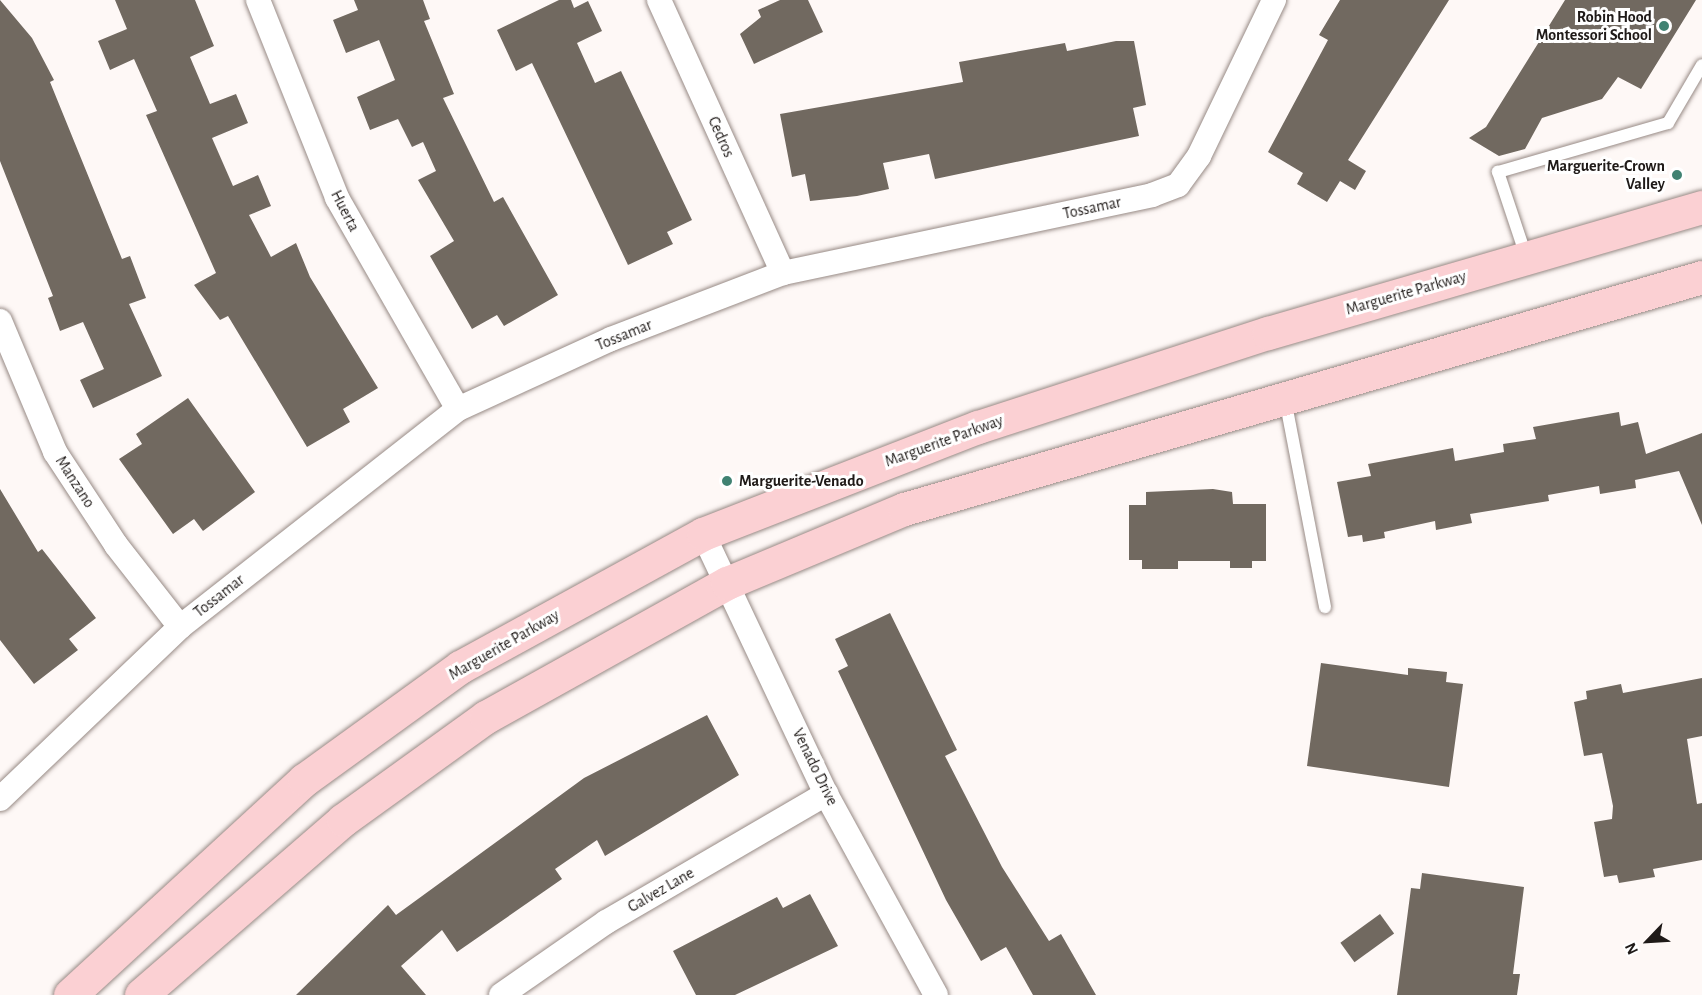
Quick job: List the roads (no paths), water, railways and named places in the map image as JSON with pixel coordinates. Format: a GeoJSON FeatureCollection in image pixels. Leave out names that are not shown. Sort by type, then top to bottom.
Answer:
{"type":"FeatureCollection","features":[{"type":"Feature","properties":{"kind":"main road","name":"Marguerite Parkway"},"geometry":{"type":"LineString","coordinates":[[69,995],[323,767],[460,667],[703,534],[978,427],[1526,258],[1702,207]]}},
{"type":"Feature","properties":{"kind":"main road"},"geometry":{"type":"LineString","coordinates":[[141,995],[343,820],[486,717],[727,583],[904,509],[1284,395],[1702,277]]}},
{"type":"Feature","properties":{"kind":"street","name":"Huerta"},"geometry":{"type":"LineString","coordinates":[[258,0],[337,198],[458,409]]}},
{"type":"Feature","properties":{"kind":"street","name":"Cedros"},"geometry":{"type":"LineString","coordinates":[[659,0],[783,273]]}},
{"type":"Feature","properties":{"kind":"street","name":"Tossamar"},"geometry":{"type":"LineString","coordinates":[[0,799],[180,627],[458,409],[611,339],[783,273],[1152,195],[1178,185],[1199,156],[1274,0]]}},
{"type":"Feature","properties":{"kind":"street","name":"Manzano"},"geometry":{"type":"LineString","coordinates":[[0,321],[55,452],[116,545],[180,627]]}},
{"type":"Feature","properties":{"kind":"street","name":"Venado Drive"},"geometry":{"type":"LineString","coordinates":[[703,534],[826,794],[936,995]]}},
{"type":"Feature","properties":{"kind":"street","name":"Galvez Lane"},"geometry":{"type":"LineString","coordinates":[[501,995],[606,922],[826,794]]}},
{"type":"Feature","properties":{"kind":"lane"},"geometry":{"type":"LineString","coordinates":[[1526,258],[1498,172],[1668,123],[1702,65]]}},
{"type":"Feature","properties":{"kind":"lane"},"geometry":{"type":"LineString","coordinates":[[1284,395],[1325,607]]}},
{"type":"Feature","properties":{"kind":"place","name":"Robin Hood Montessori School"},"geometry":{"type":"Point","coordinates":[1664,26]}},
{"type":"Feature","properties":{"kind":"place","name":"Marguerite-Crown Valley"},"geometry":{"type":"Point","coordinates":[1677,175]}},
{"type":"Feature","properties":{"kind":"place","name":"Marguerite-Venado"},"geometry":{"type":"Point","coordinates":[727,481]}}]}
